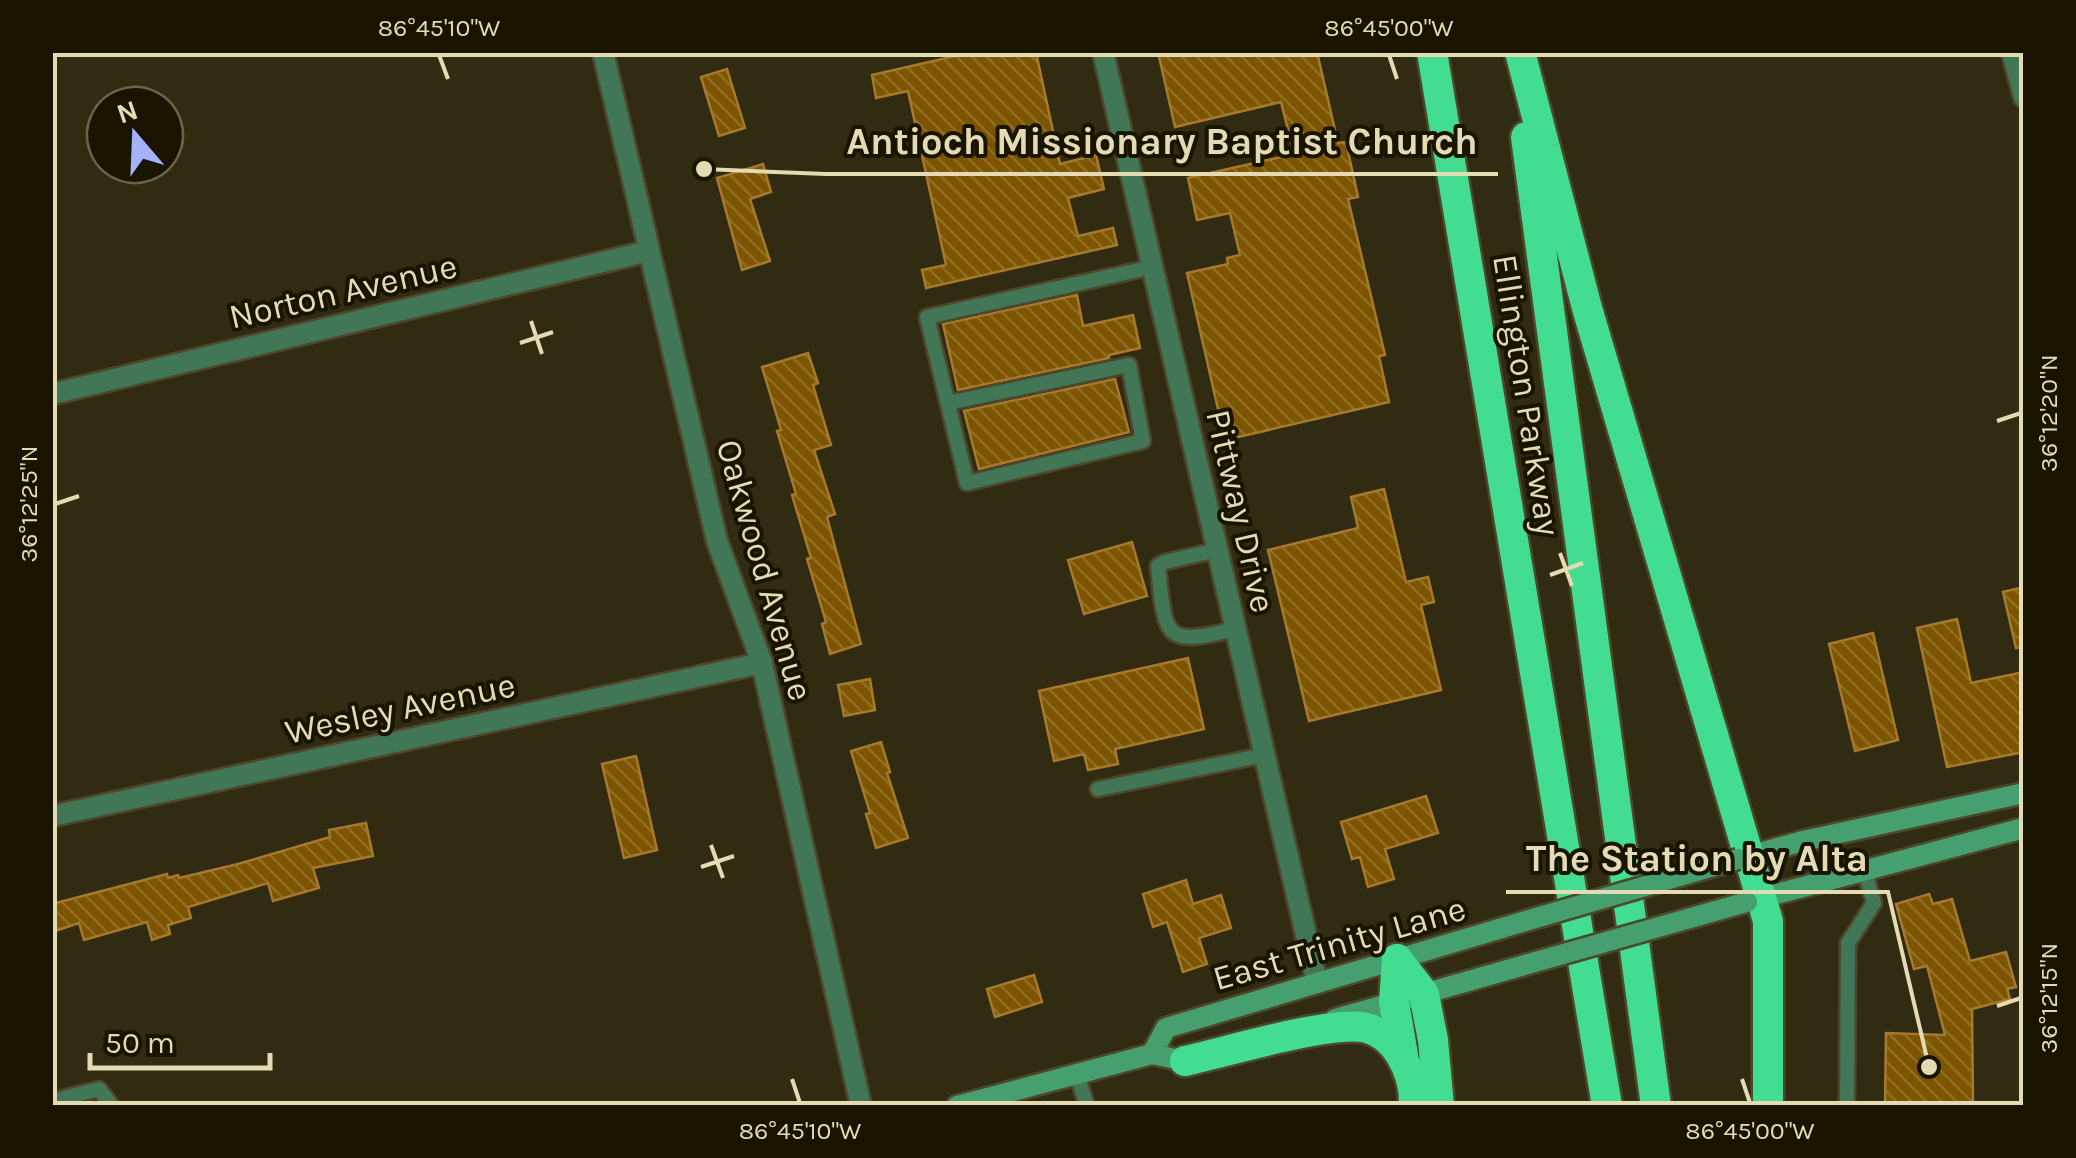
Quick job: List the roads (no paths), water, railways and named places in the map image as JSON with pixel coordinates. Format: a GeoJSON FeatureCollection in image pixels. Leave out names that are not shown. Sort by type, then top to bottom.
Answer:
{"type":"FeatureCollection","features":[{"type":"Feature","properties":{"kind":"highway","name":"Ellington Parkway"},"geometry":{"type":"LineString","coordinates":[[1432,52],[1605,1100]]}},
{"type":"Feature","properties":{"kind":"highway","name":"Ellington Parkway"},"geometry":{"type":"LineString","coordinates":[[1517,52],[1656,1106]]}},
{"type":"Feature","properties":{"kind":"highway"},"geometry":{"type":"LineString","coordinates":[[1517,52],[1754,899],[1768,921],[1768,1106]]}},
{"type":"Feature","properties":{"kind":"highway"},"geometry":{"type":"LineString","coordinates":[[1398,959],[1409,998],[1432,1040],[1439,1106]]}},
{"type":"Feature","properties":{"kind":"highway"},"geometry":{"type":"LineString","coordinates":[[1409,998],[1403,1055],[1415,1093],[1414,1106]]}},
{"type":"Feature","properties":{"kind":"highway"},"geometry":{"type":"LineString","coordinates":[[1185,1061],[1332,1028],[1364,1027],[1384,1037],[1403,1055]]}},
{"type":"Feature","properties":{"kind":"main road","name":"East Trinity Lane"},"geometry":{"type":"LineString","coordinates":[[1152,1054],[1166,1028],[1804,841],[2024,793]]}},
{"type":"Feature","properties":{"kind":"main road","name":"East Trinity Lane"},"geometry":{"type":"LineString","coordinates":[[957,1106],[1152,1054],[1185,1061],[1754,899],[2024,828]]}},
{"type":"Feature","properties":{"kind":"street","name":"Oakwood Avenue"},"geometry":{"type":"LineString","coordinates":[[603,52],[718,541],[762,663],[861,1106]]}},
{"type":"Feature","properties":{"kind":"street","name":"Pittway Drive"},"geometry":{"type":"LineString","coordinates":[[1102,52],[1317,983]]}},
{"type":"Feature","properties":{"kind":"street"},"geometry":{"type":"LineString","coordinates":[[2012,52],[2023,96]]}},
{"type":"Feature","properties":{"kind":"street","name":"Norton Avenue"},"geometry":{"type":"LineString","coordinates":[[52,394],[649,251]]}},
{"type":"Feature","properties":{"kind":"street","name":"Wesley Avenue"},"geometry":{"type":"LineString","coordinates":[[52,816],[762,663]]}},
{"type":"Feature","properties":{"kind":"lane"},"geometry":{"type":"LineString","coordinates":[[948,403],[1128,365],[1143,441],[967,484],[948,403],[928,317],[1152,267]]}},
{"type":"Feature","properties":{"kind":"lane"},"geometry":{"type":"LineString","coordinates":[[1217,550],[1158,566],[1162,601],[1170,632],[1180,639],[1235,630]]}},
{"type":"Feature","properties":{"kind":"lane"},"geometry":{"type":"LineString","coordinates":[[1098,789],[1264,755]]}},
{"type":"Feature","properties":{"kind":"lane"},"geometry":{"type":"LineString","coordinates":[[1847,1106],[1848,943],[1874,904],[1864,870]]}},
{"type":"Feature","properties":{"kind":"lane"},"geometry":{"type":"LineString","coordinates":[[1076,1072],[1087,1106]]}},
{"type":"Feature","properties":{"kind":"lane"},"geometry":{"type":"LineString","coordinates":[[52,1100],[99,1089],[112,1106]]}},
{"type":"Feature","properties":{"kind":"place","name":"Antioch Missionary Baptist Church"},"geometry":{"type":"Point","coordinates":[704,169]}},
{"type":"Feature","properties":{"kind":"place","name":"The Station by Alta"},"geometry":{"type":"Point","coordinates":[1929,1067]}}]}
